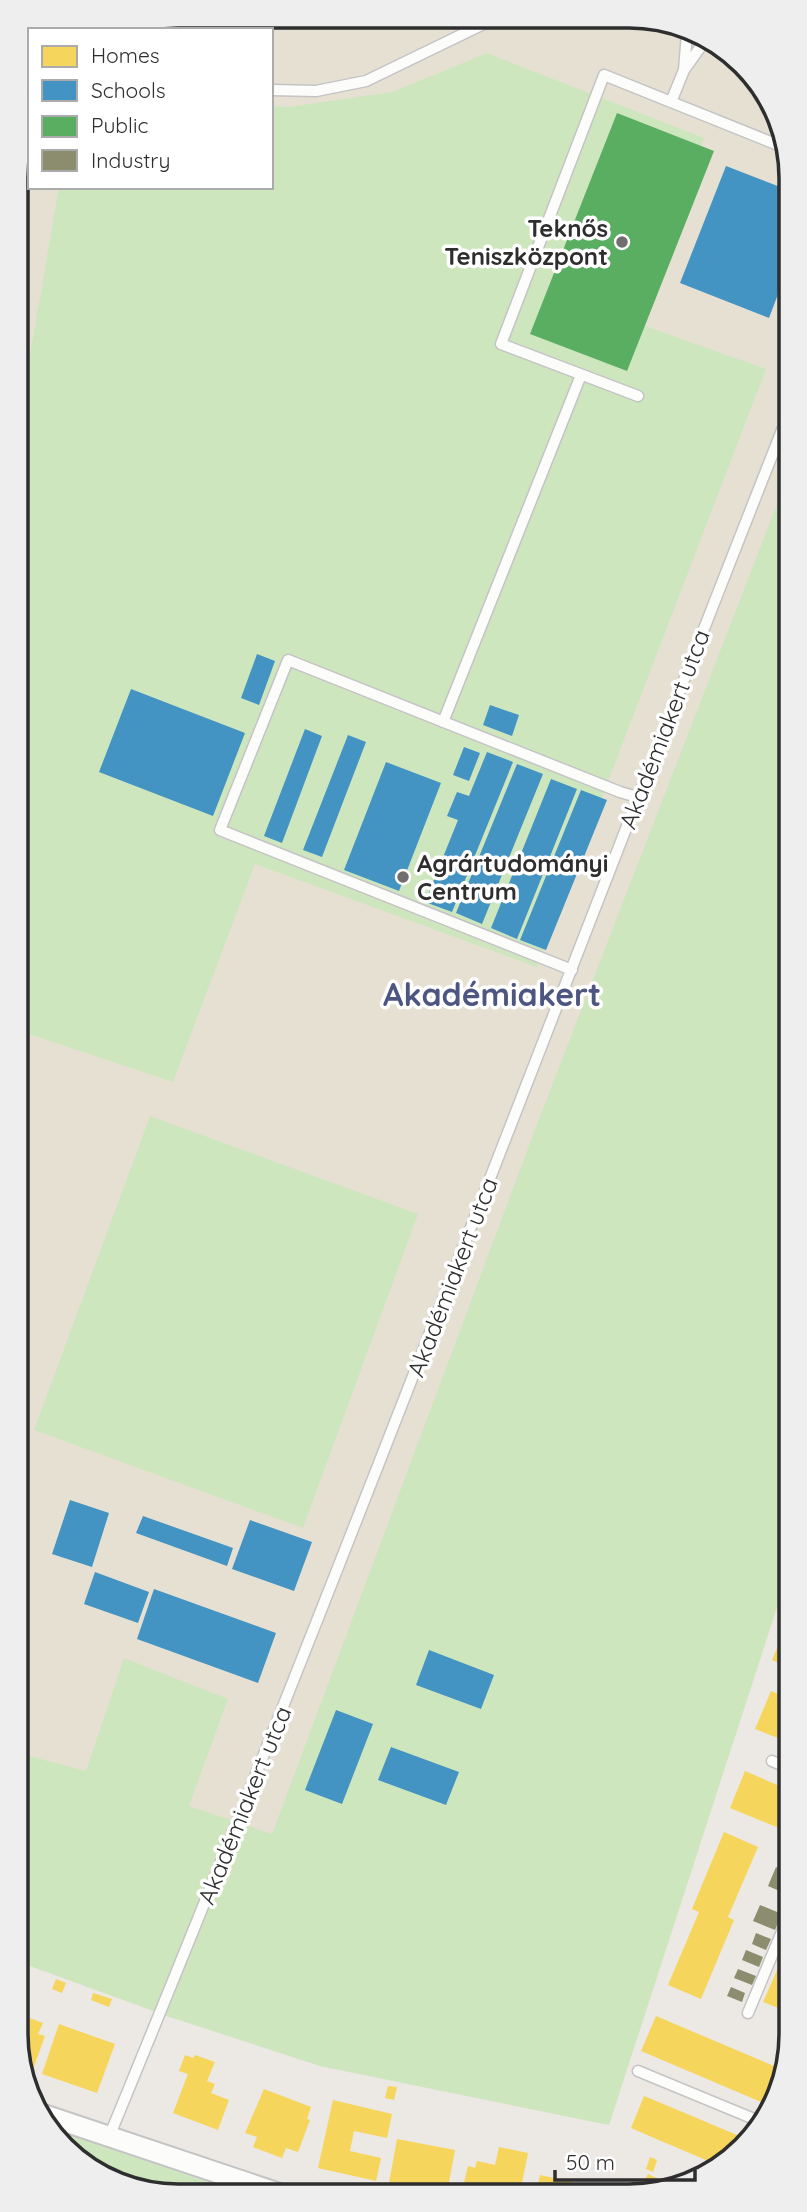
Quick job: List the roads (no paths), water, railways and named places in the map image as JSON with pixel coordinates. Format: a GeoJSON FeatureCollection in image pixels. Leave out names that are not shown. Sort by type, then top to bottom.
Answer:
{"type":"FeatureCollection","features":[{"type":"Feature","properties":{"kind":"street"},"geometry":{"type":"LineString","coordinates":[[54,2118],[251,2184]]}},
{"type":"Feature","properties":{"kind":"lane"},"geometry":{"type":"LineString","coordinates":[[273,90],[316,91],[366,81],[475,28]]}},
{"type":"Feature","properties":{"kind":"lane"},"geometry":{"type":"LineString","coordinates":[[684,70],[686,40]]}},
{"type":"Feature","properties":{"kind":"lane"},"geometry":{"type":"LineString","coordinates":[[671,102],[684,70],[701,46]]}},
{"type":"Feature","properties":{"kind":"lane"},"geometry":{"type":"LineString","coordinates":[[638,396],[501,344],[604,75],[775,144]]}},
{"type":"Feature","properties":{"kind":"lane"},"geometry":{"type":"LineString","coordinates":[[443,722],[581,375]]}},
{"type":"Feature","properties":{"kind":"lane","name":"Akadémiakert utca"},"geometry":{"type":"LineString","coordinates":[[108,2137],[297,1675],[779,438]]}},
{"type":"Feature","properties":{"kind":"lane"},"geometry":{"type":"LineString","coordinates":[[572,970],[220,830],[288,660],[637,797]]}},
{"type":"Feature","properties":{"kind":"lane"},"geometry":{"type":"LineString","coordinates":[[772,1761],[779,1764]]}},
{"type":"Feature","properties":{"kind":"lane"},"geometry":{"type":"LineString","coordinates":[[748,2013],[778,1942]]}},
{"type":"Feature","properties":{"kind":"lane"},"geometry":{"type":"LineString","coordinates":[[638,2071],[753,2118]]}},
{"type":"Feature","properties":{"kind":"place","name":"Teknős Teniszközpont"},"geometry":{"type":"Point","coordinates":[622,242]}},
{"type":"Feature","properties":{"kind":"place","name":"Agrártudományi Centrum"},"geometry":{"type":"Point","coordinates":[403,877]}},
{"type":"Feature","properties":{"kind":"district","name":"Akadémiakert"},"geometry":{"type":"Point","coordinates":[492,994]}}]}
